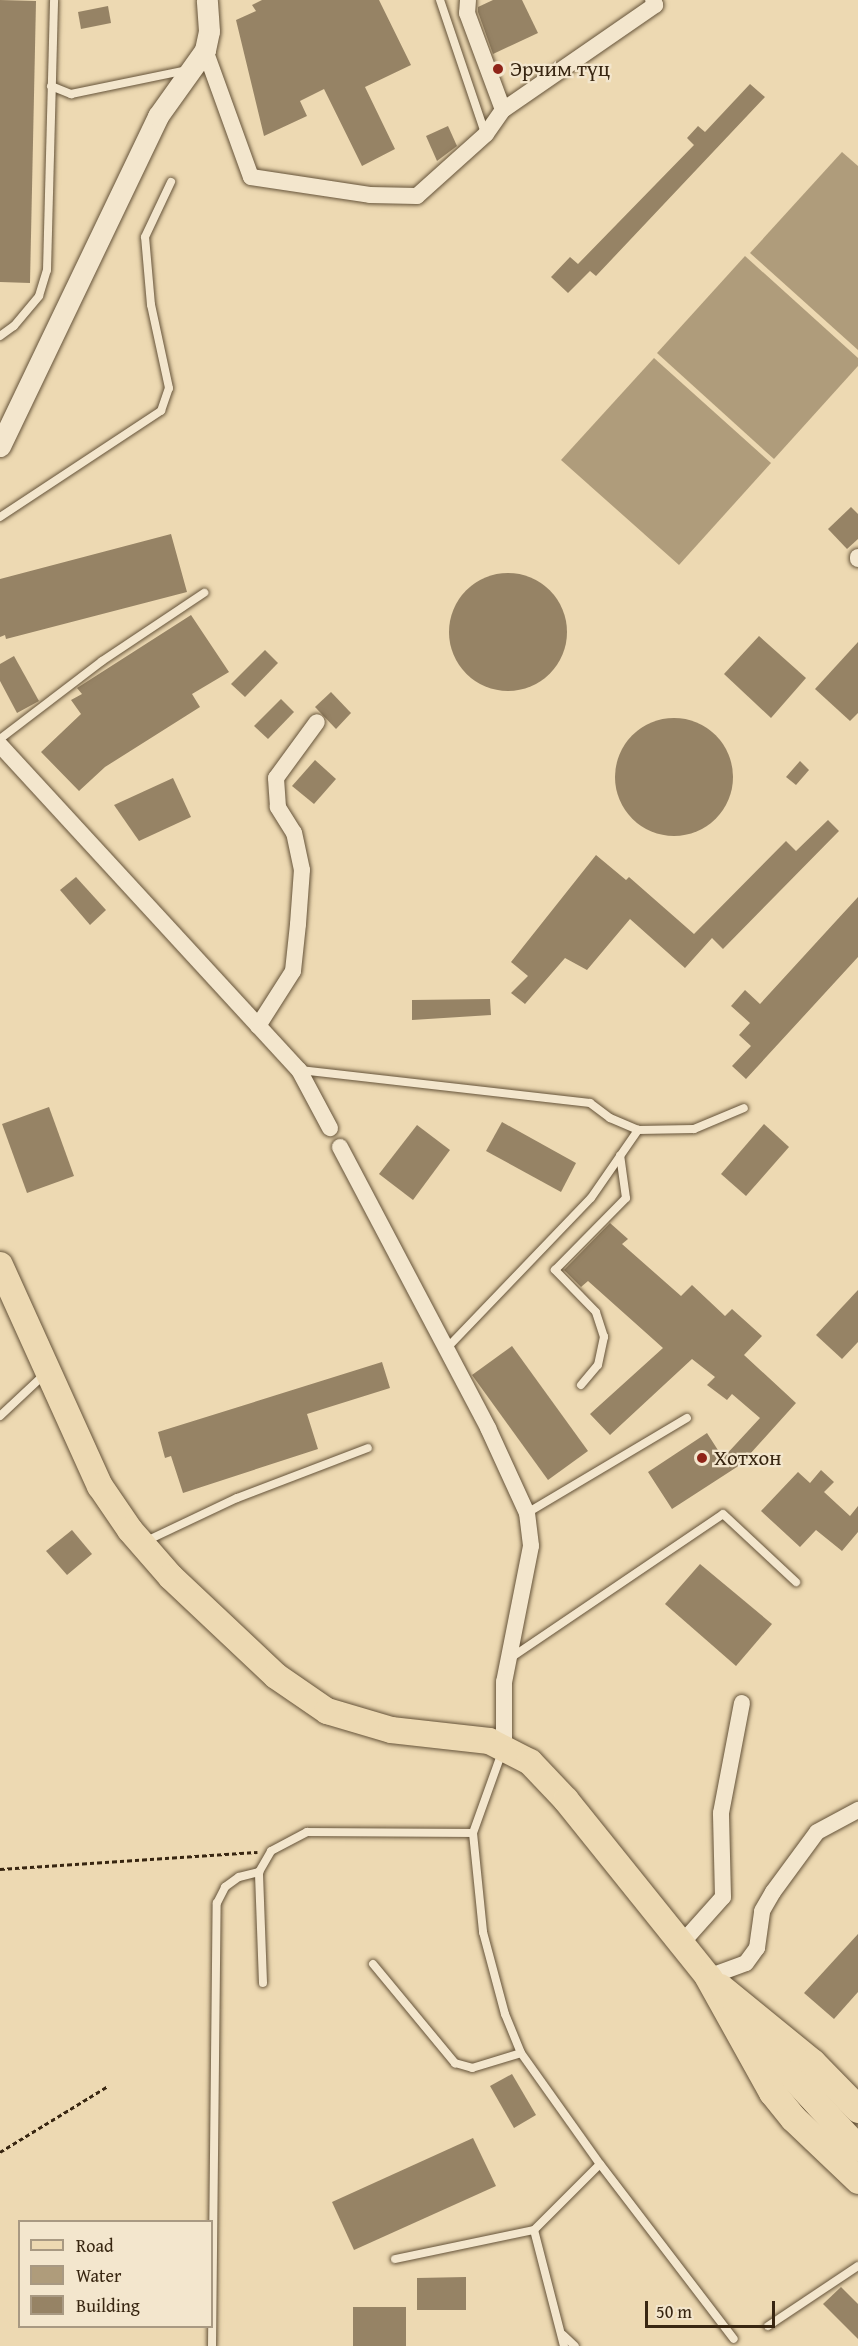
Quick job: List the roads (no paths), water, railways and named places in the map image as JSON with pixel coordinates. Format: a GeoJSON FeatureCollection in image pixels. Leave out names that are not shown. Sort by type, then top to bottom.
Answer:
{"type":"FeatureCollection","features":[{"type":"Feature","properties":{"kind":"highway"},"geometry":{"type":"LineString","coordinates":[[708,1977],[812,2062],[858,2109]]}},
{"type":"Feature","properties":{"kind":"highway"},"geometry":{"type":"LineString","coordinates":[[708,1977],[772,2092],[793,2118],[858,2180]]}},
{"type":"Feature","properties":{"kind":"main road"},"geometry":{"type":"LineString","coordinates":[[0,1265],[100,1486],[142,1544],[194,1599],[276,1676],[327,1711],[371,1726],[476,1738],[504,1746],[530,1762],[554,1786],[787,2073],[858,2148]]}},
{"type":"Feature","properties":{"kind":"street"},"geometry":{"type":"LineString","coordinates":[[0,446],[158,116],[205,50],[209,31],[207,0]]}},
{"type":"Feature","properties":{"kind":"street"},"geometry":{"type":"LineString","coordinates":[[468,0],[467,13],[502,110]]}},
{"type":"Feature","properties":{"kind":"street"},"geometry":{"type":"LineString","coordinates":[[205,50],[251,177],[370,195],[417,196],[486,134],[502,110],[656,2]]}},
{"type":"Feature","properties":{"kind":"street"},"geometry":{"type":"LineString","coordinates":[[258,1026],[293,971],[297,943],[302,870],[294,833],[278,807],[276,778],[317,722]]}},
{"type":"Feature","properties":{"kind":"street"},"geometry":{"type":"LineString","coordinates":[[0,746],[299,1070],[330,1128]]}},
{"type":"Feature","properties":{"kind":"street"},"geometry":{"type":"LineString","coordinates":[[340,1147],[446,1349],[527,1513],[531,1546],[504,1682],[504,1746]]}},
{"type":"Feature","properties":{"kind":"street"},"geometry":{"type":"LineString","coordinates":[[681,1944],[723,1897],[721,1813],[742,1703]]}},
{"type":"Feature","properties":{"kind":"street"},"geometry":{"type":"LineString","coordinates":[[708,1977],[746,1963],[757,1948],[762,1911],[773,1892],[817,1832],[858,1810]]}},
{"type":"Feature","properties":{"kind":"lane"},"geometry":{"type":"LineString","coordinates":[[0,336],[14,326],[39,296],[47,270],[54,0]]}},
{"type":"Feature","properties":{"kind":"lane"},"geometry":{"type":"LineString","coordinates":[[440,0],[486,134]]}},
{"type":"Feature","properties":{"kind":"lane"},"geometry":{"type":"LineString","coordinates":[[51,86],[71,94],[189,70]]}},
{"type":"Feature","properties":{"kind":"lane"},"geometry":{"type":"LineString","coordinates":[[0,517],[161,411],[169,388],[151,305],[145,237],[171,182]]}},
{"type":"Feature","properties":{"kind":"lane"},"geometry":{"type":"LineString","coordinates":[[0,739],[102,661],[204,593]]}},
{"type":"Feature","properties":{"kind":"lane"},"geometry":{"type":"LineString","coordinates":[[299,1070],[590,1104],[610,1118],[638,1130],[694,1130],[744,1108]]}},
{"type":"Feature","properties":{"kind":"lane"},"geometry":{"type":"LineString","coordinates":[[446,1349],[591,1198],[638,1130]]}},
{"type":"Feature","properties":{"kind":"lane"},"geometry":{"type":"LineString","coordinates":[[581,1385],[598,1365],[604,1337],[596,1312],[555,1270],[626,1198],[620,1155]]}},
{"type":"Feature","properties":{"kind":"lane"},"geometry":{"type":"LineString","coordinates":[[0,1416],[20,1401],[48,1370]]}},
{"type":"Feature","properties":{"kind":"lane"},"geometry":{"type":"LineString","coordinates":[[527,1513],[687,1418]]}},
{"type":"Feature","properties":{"kind":"lane"},"geometry":{"type":"LineString","coordinates":[[142,1544],[237,1498],[368,1448]]}},
{"type":"Feature","properties":{"kind":"lane"},"geometry":{"type":"LineString","coordinates":[[508,1659],[723,1514],[796,1582]]}},
{"type":"Feature","properties":{"kind":"lane"},"geometry":{"type":"LineString","coordinates":[[504,1746],[473,1833],[474,1872],[489,1962],[521,2053],[600,2164],[734,2339]]}},
{"type":"Feature","properties":{"kind":"lane"},"geometry":{"type":"LineString","coordinates":[[262,1983],[259,1872],[271,1851],[307,1832],[473,1833]]}},
{"type":"Feature","properties":{"kind":"lane"},"geometry":{"type":"LineString","coordinates":[[213,2257],[217,1903],[225,1887],[239,1877],[259,1872]]}},
{"type":"Feature","properties":{"kind":"lane"},"geometry":{"type":"LineString","coordinates":[[373,1964],[455,2063],[472,2068],[521,2053]]}},
{"type":"Feature","properties":{"kind":"lane"},"geometry":{"type":"LineString","coordinates":[[395,2259],[534,2230],[600,2164]]}},
{"type":"Feature","properties":{"kind":"lane"},"geometry":{"type":"LineString","coordinates":[[534,2230],[564,2346]]}},
{"type":"Feature","properties":{"kind":"lane"},"geometry":{"type":"LineString","coordinates":[[768,2326],[858,2266]]}},
{"type":"Feature","properties":{"kind":"lane"},"geometry":{"type":"LineString","coordinates":[[212,2328],[212,2346]]}},
{"type":"Feature","properties":{"kind":"lane"},"geometry":{"type":"LineString","coordinates":[[563,2335],[574,2346]]}},
{"type":"Feature","properties":{"kind":"water"},"geometry":{"type":"Polygon","coordinates":[[[842,152],[858,166],[858,350],[750,253],[842,152]]]}},
{"type":"Feature","properties":{"kind":"water"},"geometry":{"type":"Polygon","coordinates":[[[745,256],[858,358],[858,366],[774,459],[657,353],[745,256]]]}},
{"type":"Feature","properties":{"kind":"water"},"geometry":{"type":"Polygon","coordinates":[[[654,358],[771,463],[679,565],[561,460],[654,358]]]}},
{"type":"Feature","properties":{"kind":"place","name":"Эрчим түц"},"geometry":{"type":"Point","coordinates":[498,69]}},
{"type":"Feature","properties":{"kind":"place","name":"Хотхон"},"geometry":{"type":"Point","coordinates":[702,1458]}}]}
